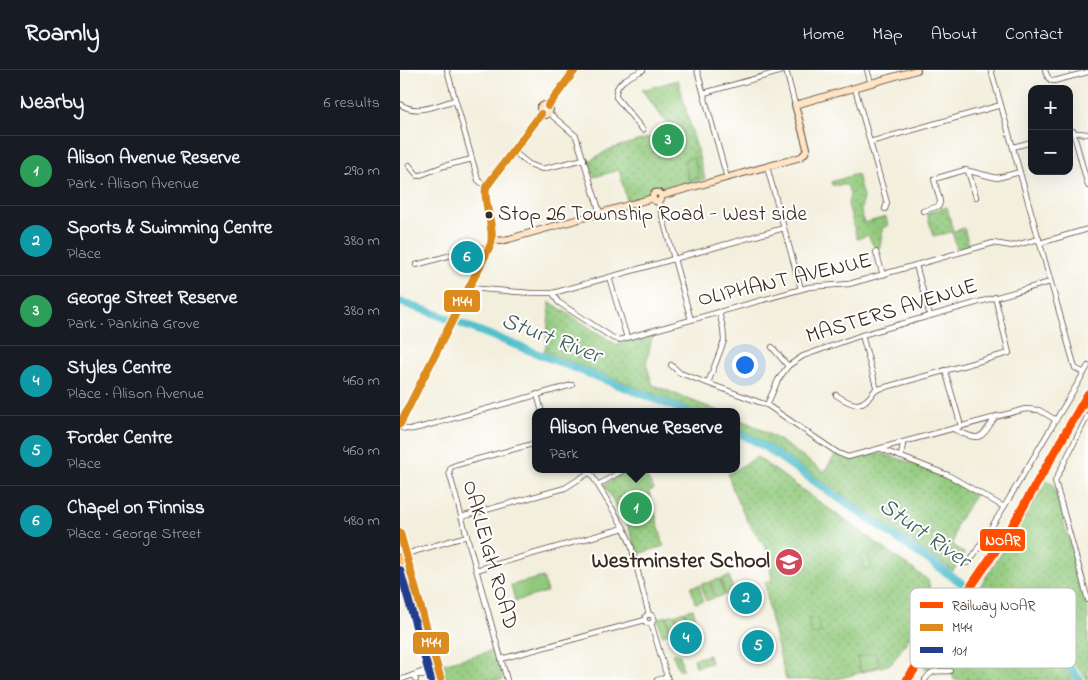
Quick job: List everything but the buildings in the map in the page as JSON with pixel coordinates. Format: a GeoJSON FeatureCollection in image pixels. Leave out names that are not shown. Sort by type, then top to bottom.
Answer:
{"type":"FeatureCollection","features":[{"type":"Feature","properties":{"kind":"main road"},"geometry":{"type":"LineString","coordinates":[[400,533],[401,569],[436,679]]}},
{"type":"Feature","properties":{"kind":"main road"},"geometry":{"type":"LineString","coordinates":[[402,556],[436,679]]}},
{"type":"Feature","properties":{"kind":"street"},"geometry":{"type":"LineString","coordinates":[[447,70],[478,180],[486,187]]}},
{"type":"Feature","properties":{"kind":"street"},"geometry":{"type":"LineString","coordinates":[[572,385],[422,427],[404,430],[400,425],[493,239],[494,230],[484,195],[486,187],[546,111],[575,70]]}},
{"type":"Feature","properties":{"kind":"street"},"geometry":{"type":"LineString","coordinates":[[643,70],[630,76],[618,86],[616,97],[643,130]]}},
{"type":"Feature","properties":{"kind":"street"},"geometry":{"type":"LineString","coordinates":[[697,70],[727,178]]}},
{"type":"Feature","properties":{"kind":"street"},"geometry":{"type":"LineString","coordinates":[[493,239],[500,241],[509,239],[801,157],[805,153],[807,148],[786,70],[704,93]]}},
{"type":"Feature","properties":{"kind":"street"},"geometry":{"type":"LineString","coordinates":[[867,70],[871,83]]}},
{"type":"Feature","properties":{"kind":"street"},"geometry":{"type":"LineString","coordinates":[[795,105],[917,70]]}},
{"type":"Feature","properties":{"kind":"street"},"geometry":{"type":"LineString","coordinates":[[991,70],[1075,368],[1084,373]]}},
{"type":"Feature","properties":{"kind":"street"},"geometry":{"type":"LineString","coordinates":[[1045,70],[1047,77],[1054,81],[1088,72]]}},
{"type":"Feature","properties":{"kind":"street"},"geometry":{"type":"LineString","coordinates":[[855,88],[887,203],[885,209]]}},
{"type":"Feature","properties":{"kind":"street"},"geometry":{"type":"LineString","coordinates":[[400,104],[409,109],[419,110],[455,100]]}},
{"type":"Feature","properties":{"kind":"street"},"geometry":{"type":"LineString","coordinates":[[870,142],[1001,105]]}},
{"type":"Feature","properties":{"kind":"street"},"geometry":{"type":"LineString","coordinates":[[546,111],[576,136],[600,213]]}},
{"type":"Feature","properties":{"kind":"street"},"geometry":{"type":"LineString","coordinates":[[1073,131],[1088,134]]}},
{"type":"Feature","properties":{"kind":"street"},"geometry":{"type":"LineString","coordinates":[[1073,137],[1088,186]]}},
{"type":"Feature","properties":{"kind":"street"},"geometry":{"type":"LineString","coordinates":[[1014,147],[1028,143]]}},
{"type":"Feature","properties":{"kind":"street"},"geometry":{"type":"LineString","coordinates":[[513,151],[529,164],[542,169],[584,159]]}},
{"type":"Feature","properties":{"kind":"street"},"geometry":{"type":"LineString","coordinates":[[409,166],[418,176],[444,166],[472,159]]}},
{"type":"Feature","properties":{"kind":"street"},"geometry":{"type":"LineString","coordinates":[[767,166],[801,289]]}},
{"type":"Feature","properties":{"kind":"street"},"geometry":{"type":"LineString","coordinates":[[923,211],[939,206],[940,201],[933,178],[968,171],[997,178],[1020,172]]}},
{"type":"Feature","properties":{"kind":"street"},"geometry":{"type":"LineString","coordinates":[[968,171],[976,197]]}},
{"type":"Feature","properties":{"kind":"street"},"geometry":{"type":"LineString","coordinates":[[657,198],[691,320]]}},
{"type":"Feature","properties":{"kind":"street"},"geometry":{"type":"LineString","coordinates":[[469,288],[553,293],[784,228]]}},
{"type":"Feature","properties":{"kind":"street","name":"OLIPHANT AVENUE"},"geometry":{"type":"LineString","coordinates":[[553,293],[558,302],[619,340],[809,287],[850,284],[993,243],[1012,246],[1088,229]]}},
{"type":"Feature","properties":{"kind":"street"},"geometry":{"type":"LineString","coordinates":[[416,265],[479,247],[489,250]]}},
{"type":"Feature","properties":{"kind":"street"},"geometry":{"type":"LineString","coordinates":[[876,252],[883,274]]}},
{"type":"Feature","properties":{"kind":"street"},"geometry":{"type":"LineString","coordinates":[[916,265],[930,316]]}},
{"type":"Feature","properties":{"kind":"street"},"geometry":{"type":"LineString","coordinates":[[609,277],[627,338]]}},
{"type":"Feature","properties":{"kind":"street","name":"MASTERS AVENUE"},"geometry":{"type":"LineString","coordinates":[[767,405],[778,380],[788,366],[803,356],[862,335],[1050,282]]}},
{"type":"Feature","properties":{"kind":"street"},"geometry":{"type":"LineString","coordinates":[[836,395],[851,404],[858,404],[868,400],[876,390],[1010,352],[994,297]]}},
{"type":"Feature","properties":{"kind":"street"},"geometry":{"type":"LineString","coordinates":[[708,383],[724,341],[719,312]]}},
{"type":"Feature","properties":{"kind":"street"},"geometry":{"type":"LineString","coordinates":[[862,335],[876,390]]}},
{"type":"Feature","properties":{"kind":"street"},"geometry":{"type":"LineString","coordinates":[[772,347],[788,366]]}},
{"type":"Feature","properties":{"kind":"street"},"geometry":{"type":"LineString","coordinates":[[671,365],[680,373],[767,405],[844,456],[852,457],[1029,408],[1039,410],[1056,420]]}},
{"type":"Feature","properties":{"kind":"street"},"geometry":{"type":"LineString","coordinates":[[967,563],[1004,507],[1088,366]]}},
{"type":"Feature","properties":{"kind":"street"},"geometry":{"type":"LineString","coordinates":[[945,370],[961,426]]}},
{"type":"Feature","properties":{"kind":"street"},"geometry":{"type":"LineString","coordinates":[[537,394],[541,408]]}},
{"type":"Feature","properties":{"kind":"street"},"geometry":{"type":"LineString","coordinates":[[1088,415],[1055,478],[1056,490],[1088,600]]}},
{"type":"Feature","properties":{"kind":"street"},"geometry":{"type":"LineString","coordinates":[[953,429],[974,438],[979,438],[984,435],[996,416]]}},
{"type":"Feature","properties":{"kind":"street"},"geometry":{"type":"LineString","coordinates":[[901,457],[903,443]]}},
{"type":"Feature","properties":{"kind":"street","name":"OAKLEIGH ROAD"},"geometry":{"type":"LineString","coordinates":[[507,680],[449,472],[452,467],[532,444]]}},
{"type":"Feature","properties":{"kind":"street"},"geometry":{"type":"LineString","coordinates":[[880,449],[948,475],[1004,507]]}},
{"type":"Feature","properties":{"kind":"street"},"geometry":{"type":"LineString","coordinates":[[461,517],[565,488],[586,473]]}},
{"type":"Feature","properties":{"kind":"street"},"geometry":{"type":"LineString","coordinates":[[501,659],[645,620],[645,617],[648,615],[631,545],[624,528],[590,473]]}},
{"type":"Feature","properties":{"kind":"street"},"geometry":{"type":"LineString","coordinates":[[598,485],[618,473]]}},
{"type":"Feature","properties":{"kind":"street"},"geometry":{"type":"LineString","coordinates":[[476,570],[624,528]]}},
{"type":"Feature","properties":{"kind":"street"},"geometry":{"type":"LineString","coordinates":[[402,556],[467,536]]}},
{"type":"Feature","properties":{"kind":"street"},"geometry":{"type":"LineString","coordinates":[[648,615],[653,617],[651,623],[667,679],[657,680]]}},
{"type":"Feature","properties":{"kind":"street"},"geometry":{"type":"LineString","coordinates":[[645,620],[651,623]]}},
{"type":"Feature","properties":{"kind":"street"},"geometry":{"type":"LineString","coordinates":[[415,677],[430,665]]}},
{"type":"Feature","properties":{"kind":"street"},"geometry":{"type":"LineString","coordinates":[[925,680],[934,671],[950,671]]}},
{"type":"Feature","properties":{"kind":"street"},"geometry":{"type":"LineString","coordinates":[[400,680],[415,677],[436,679]]}},
{"type":"Feature","properties":{"kind":"green space"},"geometry":{"type":"Polygon","coordinates":[[[678,80],[705,179],[653,192],[627,201],[619,170],[594,177],[589,161],[610,149],[672,131],[642,90],[678,80]]]}},
{"type":"Feature","properties":{"kind":"green space"},"geometry":{"type":"Polygon","coordinates":[[[694,157],[699,177],[689,180],[684,160],[694,157]]]}},
{"type":"Feature","properties":{"kind":"green space"},"geometry":{"type":"Polygon","coordinates":[[[857,174],[863,197],[861,211],[864,223],[886,217],[888,226],[883,227],[880,247],[875,249],[868,235],[857,239],[848,204],[850,194],[847,185],[832,185],[831,182],[857,174]]]}},
{"type":"Feature","properties":{"kind":"green space"},"geometry":{"type":"Polygon","coordinates":[[[947,207],[953,231],[964,228],[969,246],[957,249],[952,232],[933,236],[927,213],[947,207]]]}},
{"type":"Feature","properties":{"kind":"green space"},"geometry":{"type":"Polygon","coordinates":[[[550,302],[617,345],[653,334],[646,364],[653,385],[711,408],[689,408],[544,351],[550,302]]]}},
{"type":"Feature","properties":{"kind":"green space"},"geometry":{"type":"Polygon","coordinates":[[[740,420],[771,435],[824,472],[836,454],[847,459],[870,454],[887,455],[927,470],[976,494],[956,525],[953,545],[965,554],[953,571],[771,446],[740,428],[740,420]]]}},
{"type":"Feature","properties":{"kind":"green space"},"geometry":{"type":"Polygon","coordinates":[[[757,457],[928,580],[930,588],[910,588],[910,637],[891,664],[834,680],[786,680],[770,616],[765,582],[772,580],[767,550],[747,520],[734,493],[728,474],[740,473],[740,467],[757,457]]]}},
{"type":"Feature","properties":{"kind":"green space"},"geometry":{"type":"Polygon","coordinates":[[[623,473],[644,473],[654,489],[649,491],[664,546],[638,554],[628,526],[604,485],[623,473]]]}},
{"type":"Feature","properties":{"kind":"green space"},"geometry":{"type":"Polygon","coordinates":[[[1047,481],[1053,484],[1088,609],[1088,680],[1076,666],[1076,588],[979,588],[1047,481]]]}},
{"type":"Feature","properties":{"kind":"green space"},"geometry":{"type":"Polygon","coordinates":[[[867,554],[872,568],[865,570],[860,556],[867,554]]]}},
{"type":"Feature","properties":{"kind":"green space"},"geometry":{"type":"Polygon","coordinates":[[[729,576],[734,593],[725,595],[721,579],[729,576]]]}},
{"type":"Feature","properties":{"kind":"green space"},"geometry":{"type":"Polygon","coordinates":[[[543,577],[547,592],[515,601],[511,585],[543,577]]]}},
{"type":"Feature","properties":{"kind":"green space"},"geometry":{"type":"Polygon","coordinates":[[[720,579],[724,595],[716,598],[711,581],[720,579]]]}},
{"type":"Feature","properties":{"kind":"green space"},"geometry":{"type":"Polygon","coordinates":[[[710,582],[714,598],[706,601],[701,584],[710,582]]]}},
{"type":"Feature","properties":{"kind":"green space"},"geometry":{"type":"Polygon","coordinates":[[[699,585],[703,601],[695,603],[691,587],[699,585]]]}},
{"type":"Feature","properties":{"kind":"green space"},"geometry":{"type":"Polygon","coordinates":[[[693,609],[698,625],[690,628],[685,611],[693,609]]]}},
{"type":"Feature","properties":{"kind":"green space"},"geometry":{"type":"Polygon","coordinates":[[[684,611],[689,628],[680,630],[676,614],[684,611]]]}},
{"type":"Feature","properties":{"kind":"green space"},"geometry":{"type":"Polygon","coordinates":[[[675,614],[679,630],[671,633],[667,616],[675,614]]]}},
{"type":"Feature","properties":{"kind":"green space"},"geometry":{"type":"Polygon","coordinates":[[[666,616],[670,633],[662,635],[658,619],[666,616]]]}},
{"type":"Feature","properties":{"kind":"green space"},"geometry":{"type":"Polygon","coordinates":[[[817,617],[821,632],[812,635],[808,619],[817,617]]]}},
{"type":"Feature","properties":{"kind":"green space"},"geometry":{"type":"Polygon","coordinates":[[[495,650],[503,680],[443,680],[439,665],[495,650]]]}},
{"type":"Feature","properties":{"kind":"green space"},"geometry":{"type":"Polygon","coordinates":[[[875,652],[879,666],[861,672],[857,658],[875,652]]]}},
{"type":"Feature","properties":{"kind":"green space"},"geometry":{"type":"Polygon","coordinates":[[[672,654],[680,655],[683,670],[680,671],[672,654]]]}},
{"type":"Feature","properties":{"kind":"green space"},"geometry":{"type":"Polygon","coordinates":[[[709,655],[711,663],[696,667],[694,659],[709,655]]]}},
{"type":"Feature","properties":{"kind":"green space"},"geometry":{"type":"Polygon","coordinates":[[[938,668],[1064,668],[1074,680],[954,680],[951,670],[942,671],[938,668]]]}},
{"type":"Feature","properties":{"kind":"waterway","name":"Sturt River"},"geometry":{"type":"LineString","coordinates":[[400,302],[678,408]]}},
{"type":"Feature","properties":{"kind":"waterway","name":"Sturt River"},"geometry":{"type":"LineString","coordinates":[[740,433],[762,445],[969,588]]}},
{"type":"Feature","properties":{"kind":"waterway","name":"Sturt River"},"geometry":{"type":"LineString","coordinates":[[1070,668],[1080,680]]}},
{"type":"Feature","properties":{"kind":"rail line","name":"NOAR"},"geometry":{"type":"LineString","coordinates":[[970,588],[1011,528],[1088,394]]}},
{"type":"Feature","properties":{"kind":"rail line","name":"NOAR"},"geometry":{"type":"LineString","coordinates":[[907,680],[915,668]]}},
{"type":"Feature","properties":{"kind":"transit line","name":"M44"},"geometry":{"type":"LineString","coordinates":[[548,106],[575,70]]}},
{"type":"Feature","properties":{"kind":"transit line","name":"M44"},"geometry":{"type":"LineString","coordinates":[[400,424],[491,244],[492,237],[486,202],[486,187],[541,114]]}},
{"type":"Feature","properties":{"kind":"transit line","name":"M44"},"geometry":{"type":"LineString","coordinates":[[400,533],[441,680]]}},
{"type":"Feature","properties":{"kind":"transit line","name":"101"},"geometry":{"type":"LineString","coordinates":[[400,570],[431,680]]}},
{"type":"Feature","properties":{"kind":"place","name":"George Street Reserve"},"geometry":{"type":"Point","coordinates":[668,140]}},
{"type":"Feature","properties":{"kind":"place","name":"Stop 26 Township Road - West side"},"geometry":{"type":"Point","coordinates":[489,215]}},
{"type":"Feature","properties":{"kind":"place","name":"Chapel on Finniss"},"geometry":{"type":"Point","coordinates":[467,257]}},
{"type":"Feature","properties":{"kind":"place","name":"Alison Avenue Reserve"},"geometry":{"type":"Point","coordinates":[636,508]}},
{"type":"Feature","properties":{"kind":"place","name":"Westminster School"},"geometry":{"type":"Point","coordinates":[789,562]}},
{"type":"Feature","properties":{"kind":"place","name":"Sports & Swimming Centre"},"geometry":{"type":"Point","coordinates":[746,598]}},
{"type":"Feature","properties":{"kind":"place","name":"Styles Centre"},"geometry":{"type":"Point","coordinates":[686,638]}},
{"type":"Feature","properties":{"kind":"place","name":"Forder Centre"},"geometry":{"type":"Point","coordinates":[758,646]}}]}
